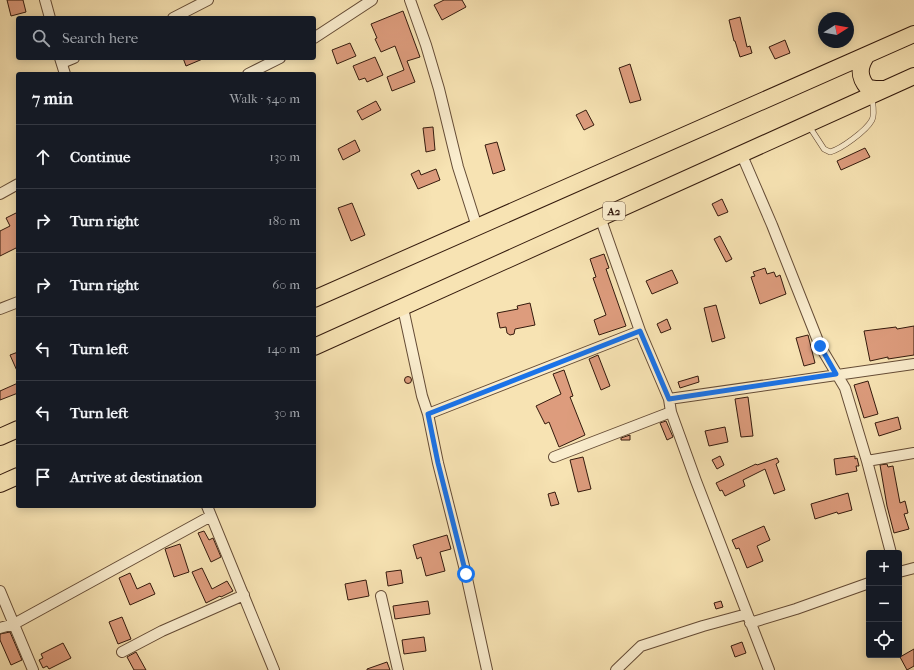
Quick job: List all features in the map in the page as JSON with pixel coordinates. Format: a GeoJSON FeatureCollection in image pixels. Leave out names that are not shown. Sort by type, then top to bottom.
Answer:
{"type":"FeatureCollection","features":[{"type":"Feature","properties":{"kind":"highway"},"geometry":{"type":"LineString","coordinates":[[316,298],[914,34]]}},
{"type":"Feature","properties":{"kind":"highway"},"geometry":{"type":"LineString","coordinates":[[867,55],[860,68],[861,78],[868,88],[878,92]]}},
{"type":"Feature","properties":{"kind":"highway","name":"A2"},"geometry":{"type":"LineString","coordinates":[[316,346],[914,76]]}},
{"type":"Feature","properties":{"kind":"highway"},"geometry":{"type":"LineString","coordinates":[[0,437],[16,430]]}},
{"type":"Feature","properties":{"kind":"highway"},"geometry":{"type":"LineString","coordinates":[[0,484],[16,477]]}},
{"type":"Feature","properties":{"kind":"street"},"geometry":{"type":"LineString","coordinates":[[45,0],[49,16]]}},
{"type":"Feature","properties":{"kind":"street"},"geometry":{"type":"LineString","coordinates":[[177,16],[208,0]]}},
{"type":"Feature","properties":{"kind":"street"},"geometry":{"type":"LineString","coordinates":[[316,37],[372,0]]}},
{"type":"Feature","properties":{"kind":"street"},"geometry":{"type":"LineString","coordinates":[[410,0],[426,45],[439,89],[458,167],[478,227]]}},
{"type":"Feature","properties":{"kind":"street"},"geometry":{"type":"LineString","coordinates":[[61,60],[64,72]]}},
{"type":"Feature","properties":{"kind":"street"},"geometry":{"type":"LineString","coordinates":[[252,72],[276,60]]}},
{"type":"Feature","properties":{"kind":"street"},"geometry":{"type":"LineString","coordinates":[[741,153],[772,225],[820,346],[845,388],[867,461],[890,550]]}},
{"type":"Feature","properties":{"kind":"street"},"geometry":{"type":"LineString","coordinates":[[0,194],[16,185]]}},
{"type":"Feature","properties":{"kind":"street"},"geometry":{"type":"LineString","coordinates":[[600,217],[640,331],[669,399],[671,412],[769,670]]}},
{"type":"Feature","properties":{"kind":"street"},"geometry":{"type":"LineString","coordinates":[[0,309],[16,303]]}},
{"type":"Feature","properties":{"kind":"street"},"geometry":{"type":"LineString","coordinates":[[402,308],[422,396],[428,414],[438,463],[466,574],[487,670]]}},
{"type":"Feature","properties":{"kind":"street"},"geometry":{"type":"LineString","coordinates":[[428,414],[640,331]]}},
{"type":"Feature","properties":{"kind":"street"},"geometry":{"type":"LineString","coordinates":[[669,399],[914,364]]}},
{"type":"Feature","properties":{"kind":"street"},"geometry":{"type":"LineString","coordinates":[[554,457],[671,412]]}},
{"type":"Feature","properties":{"kind":"street"},"geometry":{"type":"LineString","coordinates":[[867,461],[914,453]]}},
{"type":"Feature","properties":{"kind":"street"},"geometry":{"type":"LineString","coordinates":[[0,628],[14,624],[209,511],[274,670]]}},
{"type":"Feature","properties":{"kind":"street"},"geometry":{"type":"LineString","coordinates":[[902,571],[914,568]]}},
{"type":"Feature","properties":{"kind":"street"},"geometry":{"type":"LineString","coordinates":[[616,670],[641,646],[703,626],[796,609],[866,584]]}},
{"type":"Feature","properties":{"kind":"street"},"geometry":{"type":"LineString","coordinates":[[0,591],[33,670]]}},
{"type":"Feature","properties":{"kind":"street"},"geometry":{"type":"LineString","coordinates":[[122,652],[162,631],[244,595]]}},
{"type":"Feature","properties":{"kind":"street"},"geometry":{"type":"LineString","coordinates":[[382,596],[398,670]]}},
{"type":"Feature","properties":{"kind":"lane"},"geometry":{"type":"LineString","coordinates":[[807,124],[824,149],[830,152],[838,150],[865,128],[872,119],[878,92]]}},
{"type":"Feature","properties":{"kind":"building"},"geometry":{"type":"Polygon","coordinates":[[[7,0],[23,0],[26,12],[11,16],[7,0]]]}},
{"type":"Feature","properties":{"kind":"building"},"geometry":{"type":"Polygon","coordinates":[[[444,0],[462,0],[466,7],[442,20],[434,5],[444,0]]]}},
{"type":"Feature","properties":{"kind":"building"},"geometry":{"type":"Polygon","coordinates":[[[403,11],[420,57],[407,61],[415,82],[392,91],[387,77],[404,70],[395,46],[381,52],[375,39],[377,38],[371,24],[403,11]]]}},
{"type":"Feature","properties":{"kind":"building"},"geometry":{"type":"Polygon","coordinates":[[[740,17],[747,47],[750,46],[752,53],[740,57],[729,20],[740,17]]]}},
{"type":"Feature","properties":{"kind":"building"},"geometry":{"type":"Polygon","coordinates":[[[785,40],[790,53],[775,59],[769,47],[785,40]]]}},
{"type":"Feature","properties":{"kind":"building"},"geometry":{"type":"Polygon","coordinates":[[[350,43],[356,56],[337,64],[332,50],[350,43]]]}},
{"type":"Feature","properties":{"kind":"building"},"geometry":{"type":"Polygon","coordinates":[[[375,57],[383,75],[367,82],[365,78],[359,80],[353,66],[375,57]]]}},
{"type":"Feature","properties":{"kind":"building"},"geometry":{"type":"Polygon","coordinates":[[[184,60],[200,60],[186,66],[184,60]]]}},
{"type":"Feature","properties":{"kind":"building"},"geometry":{"type":"Polygon","coordinates":[[[630,64],[641,100],[630,103],[619,68],[630,64]]]}},
{"type":"Feature","properties":{"kind":"building"},"geometry":{"type":"Polygon","coordinates":[[[376,101],[381,110],[362,120],[357,111],[376,101]]]}},
{"type":"Feature","properties":{"kind":"building"},"geometry":{"type":"Polygon","coordinates":[[[586,110],[594,125],[584,130],[576,115],[586,110]]]}},
{"type":"Feature","properties":{"kind":"building"},"geometry":{"type":"Polygon","coordinates":[[[433,127],[435,150],[426,152],[423,128],[433,127]]]}},
{"type":"Feature","properties":{"kind":"building"},"geometry":{"type":"Polygon","coordinates":[[[355,140],[360,151],[343,160],[338,149],[355,140]]]}},
{"type":"Feature","properties":{"kind":"building"},"geometry":{"type":"Polygon","coordinates":[[[497,142],[505,170],[493,174],[485,145],[497,142]]]}},
{"type":"Feature","properties":{"kind":"building"},"geometry":{"type":"Polygon","coordinates":[[[865,148],[870,157],[841,170],[837,161],[865,148]]]}},
{"type":"Feature","properties":{"kind":"building"},"geometry":{"type":"Polygon","coordinates":[[[436,169],[440,180],[418,189],[411,174],[419,170],[421,175],[436,169]]]}},
{"type":"Feature","properties":{"kind":"building"},"geometry":{"type":"Polygon","coordinates":[[[722,199],[728,212],[718,216],[712,204],[722,199]]]}},
{"type":"Feature","properties":{"kind":"building"},"geometry":{"type":"Polygon","coordinates":[[[352,203],[365,235],[351,241],[338,208],[352,203]]]}},
{"type":"Feature","properties":{"kind":"building"},"geometry":{"type":"Polygon","coordinates":[[[16,213],[16,248],[0,256],[0,231],[10,226],[6,218],[16,213]]]}},
{"type":"Feature","properties":{"kind":"building"},"geometry":{"type":"Polygon","coordinates":[[[720,236],[732,259],[726,262],[714,239],[720,236]]]}},
{"type":"Feature","properties":{"kind":"building"},"geometry":{"type":"Polygon","coordinates":[[[604,254],[609,268],[606,269],[626,326],[599,335],[594,320],[606,315],[593,278],[596,277],[590,259],[604,254]]]}},
{"type":"Feature","properties":{"kind":"building"},"geometry":{"type":"Polygon","coordinates":[[[765,268],[767,274],[774,272],[776,277],[780,275],[786,294],[760,304],[751,277],[755,276],[753,272],[765,268]]]}},
{"type":"Feature","properties":{"kind":"building"},"geometry":{"type":"Polygon","coordinates":[[[672,270],[678,283],[652,294],[646,281],[672,270]]]}},
{"type":"Feature","properties":{"kind":"building"},"geometry":{"type":"Polygon","coordinates":[[[530,303],[535,325],[515,329],[514,334],[510,335],[507,333],[506,327],[500,328],[497,313],[518,309],[517,306],[530,303]]]}},
{"type":"Feature","properties":{"kind":"building"},"geometry":{"type":"Polygon","coordinates":[[[716,305],[725,338],[712,342],[704,308],[716,305]]]}},
{"type":"Feature","properties":{"kind":"building"},"geometry":{"type":"Polygon","coordinates":[[[667,319],[671,329],[661,333],[657,324],[667,319]]]}},
{"type":"Feature","properties":{"kind":"building"},"geometry":{"type":"Polygon","coordinates":[[[914,326],[914,355],[888,359],[888,357],[870,361],[864,331],[896,327],[897,329],[914,326]]]}},
{"type":"Feature","properties":{"kind":"building"},"geometry":{"type":"Polygon","coordinates":[[[808,335],[815,363],[804,366],[796,338],[808,335]]]}},
{"type":"Feature","properties":{"kind":"building"},"geometry":{"type":"Polygon","coordinates":[[[16,353],[16,368],[10,355],[16,353]]]}},
{"type":"Feature","properties":{"kind":"building"},"geometry":{"type":"Polygon","coordinates":[[[598,355],[610,386],[601,390],[589,359],[598,355]]]}},
{"type":"Feature","properties":{"kind":"building"},"geometry":{"type":"Polygon","coordinates":[[[564,370],[573,396],[570,397],[585,435],[559,447],[549,422],[545,424],[536,406],[561,394],[553,374],[564,370]]]}},
{"type":"Feature","properties":{"kind":"building"},"geometry":{"type":"Polygon","coordinates":[[[698,376],[699,382],[680,388],[678,382],[698,376]]]}},
{"type":"Feature","properties":{"kind":"building"},"geometry":{"type":"Polygon","coordinates":[[[408,377],[411,380],[408,383],[405,380],[408,377]]]}},
{"type":"Feature","properties":{"kind":"building"},"geometry":{"type":"Polygon","coordinates":[[[868,381],[878,414],[864,418],[854,385],[868,381]]]}},
{"type":"Feature","properties":{"kind":"building"},"geometry":{"type":"Polygon","coordinates":[[[16,384],[16,394],[0,400],[0,391],[16,384]]]}},
{"type":"Feature","properties":{"kind":"building"},"geometry":{"type":"Polygon","coordinates":[[[748,397],[753,436],[741,437],[735,399],[748,397]]]}},
{"type":"Feature","properties":{"kind":"building"},"geometry":{"type":"Polygon","coordinates":[[[898,417],[901,429],[879,436],[875,423],[898,417]]]}},
{"type":"Feature","properties":{"kind":"building"},"geometry":{"type":"Polygon","coordinates":[[[666,421],[673,437],[667,440],[660,423],[666,421]]]}},
{"type":"Feature","properties":{"kind":"building"},"geometry":{"type":"Polygon","coordinates":[[[725,427],[728,442],[709,446],[705,431],[725,427]]]}},
{"type":"Feature","properties":{"kind":"building"},"geometry":{"type":"Polygon","coordinates":[[[630,435],[630,440],[621,440],[621,438],[630,435]]]}},
{"type":"Feature","properties":{"kind":"building"},"geometry":{"type":"Polygon","coordinates":[[[720,456],[724,465],[717,469],[712,460],[720,456]]]}},
{"type":"Feature","properties":{"kind":"building"},"geometry":{"type":"Polygon","coordinates":[[[855,456],[859,466],[856,466],[857,471],[836,475],[834,459],[855,456]]]}},
{"type":"Feature","properties":{"kind":"building"},"geometry":{"type":"Polygon","coordinates":[[[583,457],[591,489],[578,492],[570,460],[583,457]]]}},
{"type":"Feature","properties":{"kind":"building"},"geometry":{"type":"Polygon","coordinates":[[[777,458],[779,462],[776,464],[785,490],[774,494],[765,469],[743,480],[745,486],[725,496],[722,490],[720,491],[716,483],[756,464],[757,465],[777,458]]]}},
{"type":"Feature","properties":{"kind":"building"},"geometry":{"type":"Polygon","coordinates":[[[887,464],[888,467],[893,466],[900,503],[905,501],[908,513],[904,514],[909,529],[894,533],[887,506],[880,465],[887,464]]]}},
{"type":"Feature","properties":{"kind":"building"},"geometry":{"type":"Polygon","coordinates":[[[555,492],[559,504],[551,506],[548,494],[555,492]]]}},
{"type":"Feature","properties":{"kind":"building"},"geometry":{"type":"Polygon","coordinates":[[[848,493],[852,510],[838,514],[837,512],[815,519],[811,504],[848,493]]]}},
{"type":"Feature","properties":{"kind":"building"},"geometry":{"type":"Polygon","coordinates":[[[764,526],[770,540],[757,546],[763,561],[747,568],[739,548],[736,549],[732,540],[764,526]]]}},
{"type":"Feature","properties":{"kind":"building"},"geometry":{"type":"Polygon","coordinates":[[[204,531],[209,540],[213,538],[221,557],[211,562],[198,533],[204,531]]]}},
{"type":"Feature","properties":{"kind":"building"},"geometry":{"type":"Polygon","coordinates":[[[447,535],[451,549],[440,552],[445,571],[426,576],[421,557],[417,559],[413,545],[447,535]]]}},
{"type":"Feature","properties":{"kind":"building"},"geometry":{"type":"Polygon","coordinates":[[[180,544],[189,572],[174,577],[165,549],[180,544]]]}},
{"type":"Feature","properties":{"kind":"building"},"geometry":{"type":"Polygon","coordinates":[[[202,568],[212,589],[227,581],[233,591],[206,603],[192,572],[202,568]]]}},
{"type":"Feature","properties":{"kind":"building"},"geometry":{"type":"Polygon","coordinates":[[[401,570],[403,583],[388,586],[386,572],[401,570]]]}},
{"type":"Feature","properties":{"kind":"building"},"geometry":{"type":"Polygon","coordinates":[[[130,573],[137,589],[150,583],[155,594],[130,605],[119,578],[130,573]]]}},
{"type":"Feature","properties":{"kind":"building"},"geometry":{"type":"Polygon","coordinates":[[[366,580],[369,596],[348,600],[345,584],[366,580]]]}},
{"type":"Feature","properties":{"kind":"building"},"geometry":{"type":"Polygon","coordinates":[[[428,601],[430,614],[395,619],[393,606],[428,601]]]}},
{"type":"Feature","properties":{"kind":"building"},"geometry":{"type":"Polygon","coordinates":[[[721,601],[723,607],[716,609],[714,603],[721,601]]]}},
{"type":"Feature","properties":{"kind":"building"},"geometry":{"type":"Polygon","coordinates":[[[122,617],[131,639],[118,644],[109,622],[122,617]]]}},
{"type":"Feature","properties":{"kind":"building"},"geometry":{"type":"Polygon","coordinates":[[[10,632],[22,660],[11,665],[0,640],[0,634],[10,632]]]}},
{"type":"Feature","properties":{"kind":"building"},"geometry":{"type":"Polygon","coordinates":[[[424,637],[426,651],[404,654],[402,640],[424,637]]]}},
{"type":"Feature","properties":{"kind":"building"},"geometry":{"type":"Polygon","coordinates":[[[742,642],[746,653],[735,657],[731,646],[742,642]]]}},
{"type":"Feature","properties":{"kind":"building"},"geometry":{"type":"Polygon","coordinates":[[[63,643],[71,658],[49,669],[47,666],[43,668],[39,660],[43,658],[41,654],[63,643]]]}},
{"type":"Feature","properties":{"kind":"building"},"geometry":{"type":"Polygon","coordinates":[[[914,649],[914,666],[907,670],[901,658],[902,658],[902,656],[914,649]]]}},
{"type":"Feature","properties":{"kind":"building"},"geometry":{"type":"Polygon","coordinates":[[[136,652],[146,670],[134,670],[127,657],[136,652]]]}},
{"type":"Feature","properties":{"kind":"building"},"geometry":{"type":"Polygon","coordinates":[[[387,662],[390,670],[367,670],[367,669],[387,662]]]}},
{"type":"Feature","properties":{"kind":"route"},"geometry":{"type":"LineString","coordinates":[[466,574],[438,463],[428,414],[640,331],[669,399],[836,374],[820,346]]}}]}
